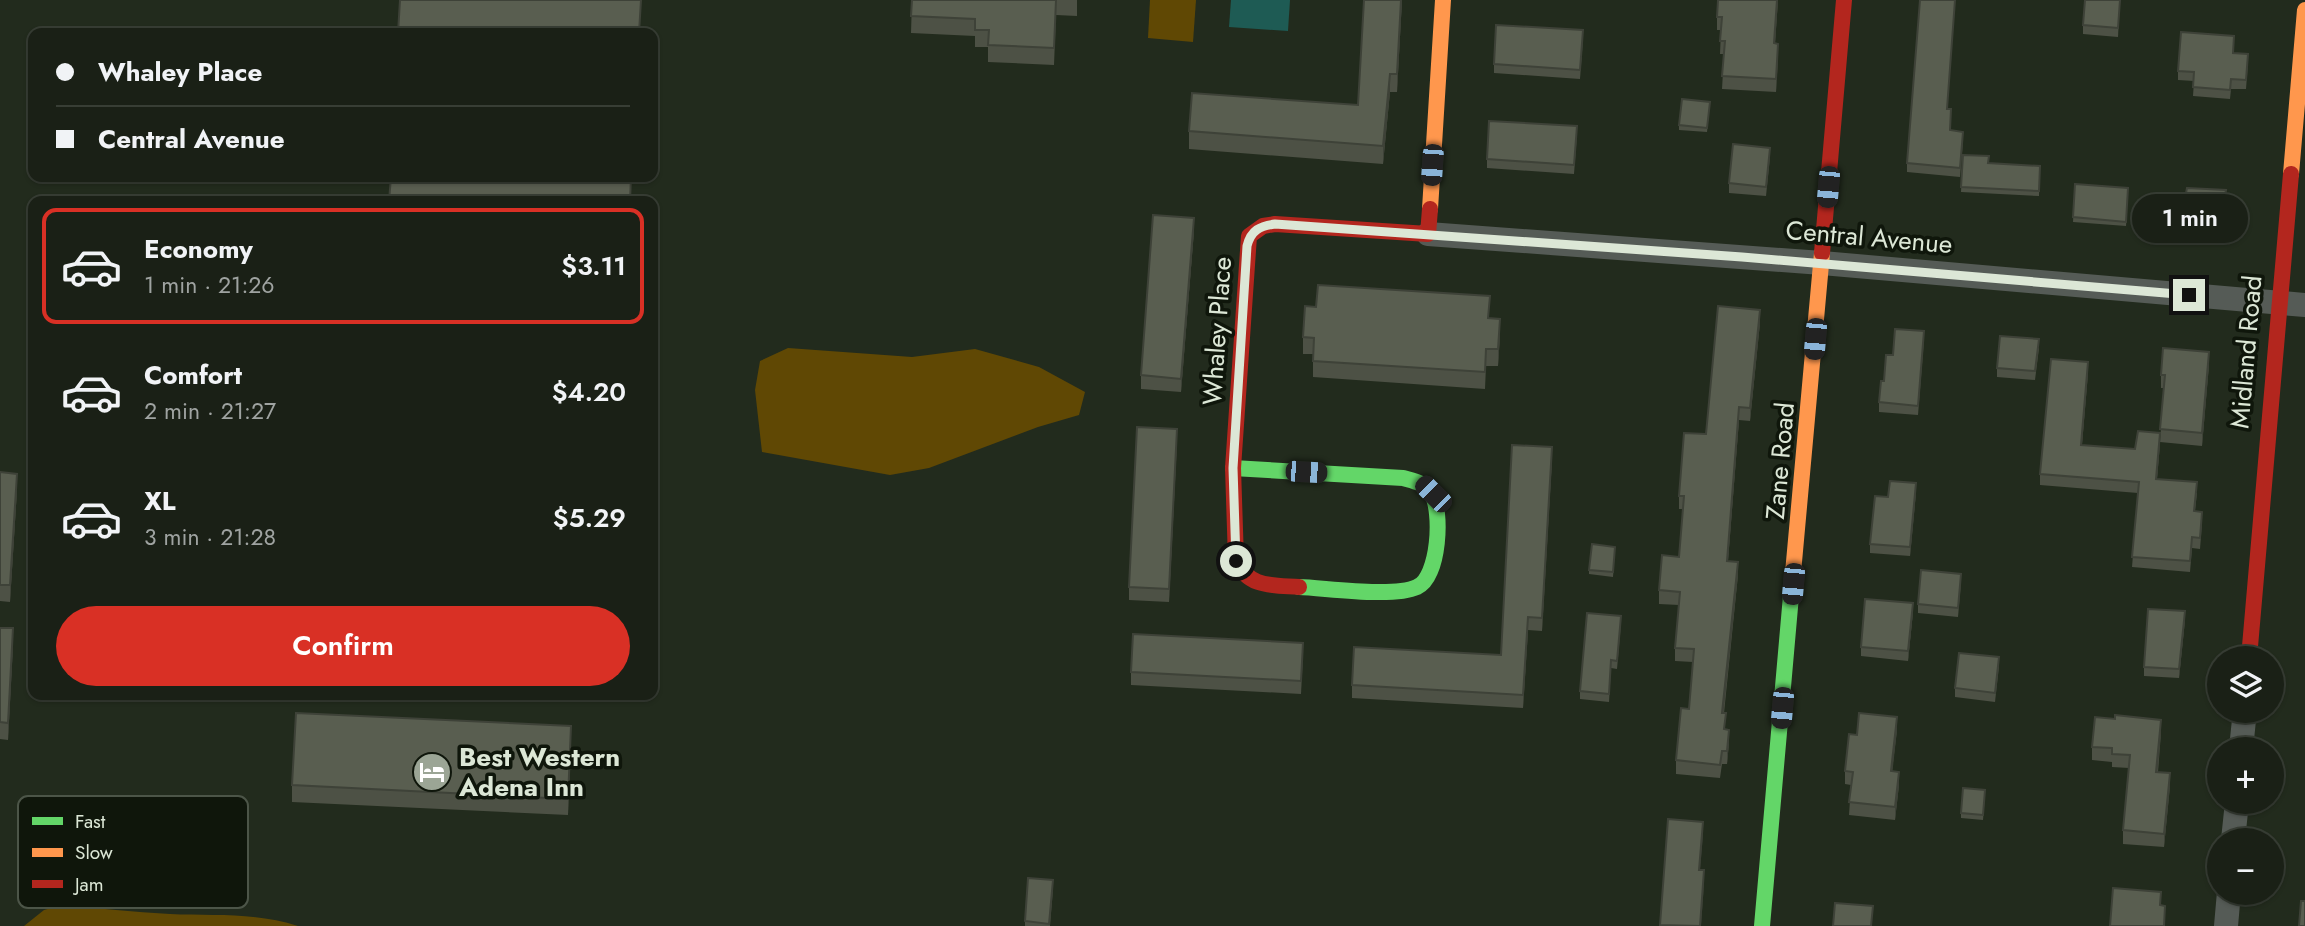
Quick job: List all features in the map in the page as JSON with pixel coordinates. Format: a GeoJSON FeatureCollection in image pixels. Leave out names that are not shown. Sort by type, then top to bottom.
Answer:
{"type":"FeatureCollection","features":[{"type":"Feature","properties":{"kind":"street"},"geometry":{"type":"LineString","coordinates":[[1428,234],[1443,0]]}},
{"type":"Feature","properties":{"kind":"street","name":"Zane Road"},"geometry":{"type":"LineString","coordinates":[[1762,926],[1844,0]]}},
{"type":"Feature","properties":{"kind":"street","name":"Midland Road"},"geometry":{"type":"LineString","coordinates":[[2250,646],[2305,10]]}},
{"type":"Feature","properties":{"kind":"street","name":"Whaley Place"},"geometry":{"type":"LineString","coordinates":[[1233,468],[1403,478],[1422,483],[1433,494],[1436,512],[1434,567],[1428,579],[1417,589],[1398,592],[1263,585],[1252,582],[1242,574],[1236,561],[1233,468],[1249,236],[1263,226],[1275,224],[1428,234]]}},
{"type":"Feature","properties":{"kind":"street","name":"Central Avenue"},"geometry":{"type":"LineString","coordinates":[[1428,234],[1822,263],[2305,305]]}},
{"type":"Feature","properties":{"kind":"street"},"geometry":{"type":"LineString","coordinates":[[2226,926],[2228,905]]}},
{"type":"Feature","properties":{"kind":"shaded area"},"geometry":{"type":"Polygon","coordinates":[[[1150,0],[1196,0],[1193,42],[1148,38],[1150,0]]]}},
{"type":"Feature","properties":{"kind":"shaded area"},"geometry":{"type":"Polygon","coordinates":[[[788,348],[912,357],[975,349],[1039,367],[1085,392],[1079,415],[1038,427],[929,468],[890,475],[762,452],[755,390],[760,361],[788,348]]]}},
{"type":"Feature","properties":{"kind":"shaded area"},"geometry":{"type":"Polygon","coordinates":[[[98,908],[266,918],[298,926],[24,926],[44,910],[98,908]]]}},
{"type":"Feature","properties":{"kind":"water"},"geometry":{"type":"Polygon","coordinates":[[[1231,0],[1290,0],[1288,31],[1229,27],[1231,0]]]}},
{"type":"Feature","properties":{"kind":"building"},"geometry":{"type":"Polygon","coordinates":[[[400,0],[641,0],[639,28],[398,28],[400,0]]]}},
{"type":"Feature","properties":{"kind":"building"},"geometry":{"type":"Polygon","coordinates":[[[912,0],[1056,0],[1054,48],[988,45],[989,30],[975,30],[975,19],[911,16],[912,0]]]}},
{"type":"Feature","properties":{"kind":"building"},"geometry":{"type":"Polygon","coordinates":[[[1364,0],[1401,0],[1397,74],[1390,74],[1383,146],[1189,131],[1192,93],[1358,105],[1364,0]]]}},
{"type":"Feature","properties":{"kind":"building"},"geometry":{"type":"Polygon","coordinates":[[[1718,0],[1777,0],[1774,43],[1778,44],[1776,79],[1722,76],[1725,41],[1720,41],[1722,17],[1717,17],[1718,0]]]}},
{"type":"Feature","properties":{"kind":"building"},"geometry":{"type":"Polygon","coordinates":[[[1920,0],[1955,0],[1947,109],[1951,109],[1950,130],[1963,132],[1960,168],[1907,163],[1920,0]]]}},
{"type":"Feature","properties":{"kind":"building"},"geometry":{"type":"Polygon","coordinates":[[[2085,0],[2120,0],[2118,28],[2083,25],[2085,0]]]}},
{"type":"Feature","properties":{"kind":"building"},"geometry":{"type":"Polygon","coordinates":[[[1496,25],[1583,30],[1580,70],[1494,64],[1496,25]]]}},
{"type":"Feature","properties":{"kind":"building"},"geometry":{"type":"Polygon","coordinates":[[[2181,32],[2234,36],[2233,53],[2248,54],[2246,80],[2231,79],[2230,90],[2193,87],[2194,72],[2178,71],[2181,32]]]}},
{"type":"Feature","properties":{"kind":"building"},"geometry":{"type":"Polygon","coordinates":[[[1682,99],[1710,102],[1707,128],[1679,125],[1682,99]]]}},
{"type":"Feature","properties":{"kind":"building"},"geometry":{"type":"Polygon","coordinates":[[[1489,121],[1577,126],[1574,165],[1487,159],[1489,121]]]}},
{"type":"Feature","properties":{"kind":"building"},"geometry":{"type":"Polygon","coordinates":[[[1733,144],[1770,148],[1766,187],[1729,183],[1733,144]]]}},
{"type":"Feature","properties":{"kind":"building"},"geometry":{"type":"Polygon","coordinates":[[[1963,155],[1989,156],[1988,163],[2040,166],[2039,191],[1961,187],[1963,155]]]}},
{"type":"Feature","properties":{"kind":"building"},"geometry":{"type":"Polygon","coordinates":[[[391,182],[631,182],[630,196],[389,196],[391,182]]]}},
{"type":"Feature","properties":{"kind":"building"},"geometry":{"type":"Polygon","coordinates":[[[2075,184],[2128,188],[2126,222],[2073,217],[2075,184]]]}},
{"type":"Feature","properties":{"kind":"building"},"geometry":{"type":"Polygon","coordinates":[[[2187,188],[2226,190],[2225,196],[2233,197],[2232,224],[2185,221],[2185,217],[2178,216],[2180,193],[2186,193],[2187,188]]]}},
{"type":"Feature","properties":{"kind":"building"},"geometry":{"type":"Polygon","coordinates":[[[1153,215],[1194,218],[1181,379],[1141,375],[1153,215]]]}},
{"type":"Feature","properties":{"kind":"building"},"geometry":{"type":"Polygon","coordinates":[[[1318,285],[1490,296],[1488,318],[1500,319],[1498,349],[1486,349],[1485,372],[1313,361],[1314,338],[1303,337],[1305,306],[1316,307],[1318,285]]]}},
{"type":"Feature","properties":{"kind":"building"},"geometry":{"type":"Polygon","coordinates":[[[1718,306],[1760,310],[1750,408],[1739,407],[1727,561],[1738,562],[1722,713],[1726,713],[1724,729],[1729,730],[1727,751],[1722,751],[1720,765],[1676,760],[1681,708],[1689,709],[1694,649],[1675,648],[1680,592],[1659,590],[1662,555],[1679,557],[1684,496],[1679,496],[1684,433],[1706,434],[1718,306]]]}},
{"type":"Feature","properties":{"kind":"building"},"geometry":{"type":"Polygon","coordinates":[[[1895,329],[1924,331],[1918,406],[1879,402],[1886,355],[1893,355],[1895,329]]]}},
{"type":"Feature","properties":{"kind":"building"},"geometry":{"type":"Polygon","coordinates":[[[2000,336],[2039,339],[2035,371],[1997,368],[2000,336]]]}},
{"type":"Feature","properties":{"kind":"building"},"geometry":{"type":"Polygon","coordinates":[[[2163,348],[2209,352],[2202,433],[2160,429],[2165,375],[2161,375],[2163,348]]]}},
{"type":"Feature","properties":{"kind":"building"},"geometry":{"type":"Polygon","coordinates":[[[2051,359],[2088,362],[2081,445],[2135,449],[2138,431],[2160,433],[2156,479],[2197,482],[2194,511],[2202,512],[2200,538],[2192,537],[2190,561],[2132,557],[2139,482],[2040,474],[2051,359]]]}},
{"type":"Feature","properties":{"kind":"building"},"geometry":{"type":"Polygon","coordinates":[[[1137,427],[1177,429],[1169,589],[1129,587],[1137,427]]]}},
{"type":"Feature","properties":{"kind":"building"},"geometry":{"type":"Polygon","coordinates":[[[1512,445],[1552,447],[1542,618],[1528,617],[1523,695],[1352,685],[1354,647],[1501,655],[1512,445]]]}},
{"type":"Feature","properties":{"kind":"building"},"geometry":{"type":"Polygon","coordinates":[[[0,472],[17,474],[10,585],[0,585],[0,472]]]}},
{"type":"Feature","properties":{"kind":"building"},"geometry":{"type":"Polygon","coordinates":[[[1890,481],[1916,483],[1910,547],[1870,544],[1875,496],[1888,497],[1890,481]]]}},
{"type":"Feature","properties":{"kind":"building"},"geometry":{"type":"Polygon","coordinates":[[[1592,544],[1615,547],[1613,572],[1589,570],[1592,544]]]}},
{"type":"Feature","properties":{"kind":"building"},"geometry":{"type":"Polygon","coordinates":[[[1921,570],[1961,574],[1958,608],[1918,604],[1921,570]]]}},
{"type":"Feature","properties":{"kind":"building"},"geometry":{"type":"Polygon","coordinates":[[[1865,599],[1913,603],[1908,651],[1861,647],[1865,599]]]}},
{"type":"Feature","properties":{"kind":"building"},"geometry":{"type":"Polygon","coordinates":[[[2148,609],[2185,611],[2179,669],[2144,667],[2148,609]]]}},
{"type":"Feature","properties":{"kind":"building"},"geometry":{"type":"Polygon","coordinates":[[[1587,613],[1621,616],[1617,661],[1611,660],[1609,694],[1580,691],[1587,613]]]}},
{"type":"Feature","properties":{"kind":"building"},"geometry":{"type":"Polygon","coordinates":[[[0,628],[13,628],[8,723],[0,722],[0,628]]]}},
{"type":"Feature","properties":{"kind":"building"},"geometry":{"type":"Polygon","coordinates":[[[1133,634],[1303,643],[1301,681],[1131,672],[1133,634]]]}},
{"type":"Feature","properties":{"kind":"building"},"geometry":{"type":"Polygon","coordinates":[[[1959,653],[1999,657],[1995,693],[1955,688],[1959,653]]]}},
{"type":"Feature","properties":{"kind":"building","name":"Best Western Adena Inn"},"geometry":{"type":"Polygon","coordinates":[[[296,713],[571,726],[568,799],[292,785],[296,713]]]}},
{"type":"Feature","properties":{"kind":"building"},"geometry":{"type":"Polygon","coordinates":[[[1859,713],[1897,717],[1891,771],[1899,772],[1895,807],[1849,802],[1853,772],[1845,771],[1849,734],[1857,735],[1859,713]]]}},
{"type":"Feature","properties":{"kind":"building"},"geometry":{"type":"Polygon","coordinates":[[[2115,715],[2161,720],[2156,772],[2170,773],[2164,834],[2123,830],[2130,755],[2112,754],[2112,748],[2092,747],[2095,717],[2115,719],[2115,715]]]}},
{"type":"Feature","properties":{"kind":"building"},"geometry":{"type":"Polygon","coordinates":[[[1963,788],[1985,790],[1983,815],[1961,813],[1963,788]]]}},
{"type":"Feature","properties":{"kind":"building"},"geometry":{"type":"Polygon","coordinates":[[[1668,819],[1703,822],[1699,870],[1704,870],[1700,926],[1660,925],[1668,819]]]}},
{"type":"Feature","properties":{"kind":"building"},"geometry":{"type":"Polygon","coordinates":[[[1028,878],[1053,880],[1049,924],[1025,921],[1028,878]]]}},
{"type":"Feature","properties":{"kind":"building"},"geometry":{"type":"Polygon","coordinates":[[[2113,888],[2161,892],[2160,905],[2165,906],[2164,926],[2110,926],[2113,888]]]}},
{"type":"Feature","properties":{"kind":"building"},"geometry":{"type":"Polygon","coordinates":[[[2301,901],[2305,901],[2305,926],[2299,926],[2301,901]]]}},
{"type":"Feature","properties":{"kind":"building"},"geometry":{"type":"Polygon","coordinates":[[[1835,903],[1873,906],[1871,926],[1833,926],[1835,903]]]}},
{"type":"Feature","properties":{"kind":"traffic: fast"},"geometry":{"type":"LineString","coordinates":[[1233,468],[1403,478],[1422,484],[1431,492],[1437,514],[1437,543],[1430,571],[1417,587],[1392,592],[1299,587]]}},
{"type":"Feature","properties":{"kind":"traffic: fast"},"geometry":{"type":"LineString","coordinates":[[1762,926],[1793,573]]}},
{"type":"Feature","properties":{"kind":"traffic: slow"},"geometry":{"type":"LineString","coordinates":[[1430,209],[1443,0]]}},
{"type":"Feature","properties":{"kind":"traffic: slow"},"geometry":{"type":"LineString","coordinates":[[2291,174],[2305,10]]}},
{"type":"Feature","properties":{"kind":"traffic: slow"},"geometry":{"type":"LineString","coordinates":[[1793,573],[1822,253]]}},
{"type":"Feature","properties":{"kind":"traffic: jam"},"geometry":{"type":"LineString","coordinates":[[1822,253],[1844,0]]}},
{"type":"Feature","properties":{"kind":"traffic: jam"},"geometry":{"type":"LineString","coordinates":[[2250,646],[2291,174]]}},
{"type":"Feature","properties":{"kind":"traffic: jam"},"geometry":{"type":"LineString","coordinates":[[1299,587],[1270,585],[1254,580],[1247,576],[1236,560],[1233,468],[1249,236],[1263,226],[1275,224],[1428,234],[1430,209]]}},
{"type":"Feature","properties":{"kind":"place","name":"Best Western Adena Inn"},"geometry":{"type":"Point","coordinates":[432,772]}},
{"type":"Feature","properties":{"kind":"route"},"geometry":{"type":"LineString","coordinates":[[1236,561],[1233,468],[1247,246],[1249,236],[1263,226],[1275,224],[1850,265],[2189,295]]}}]}
